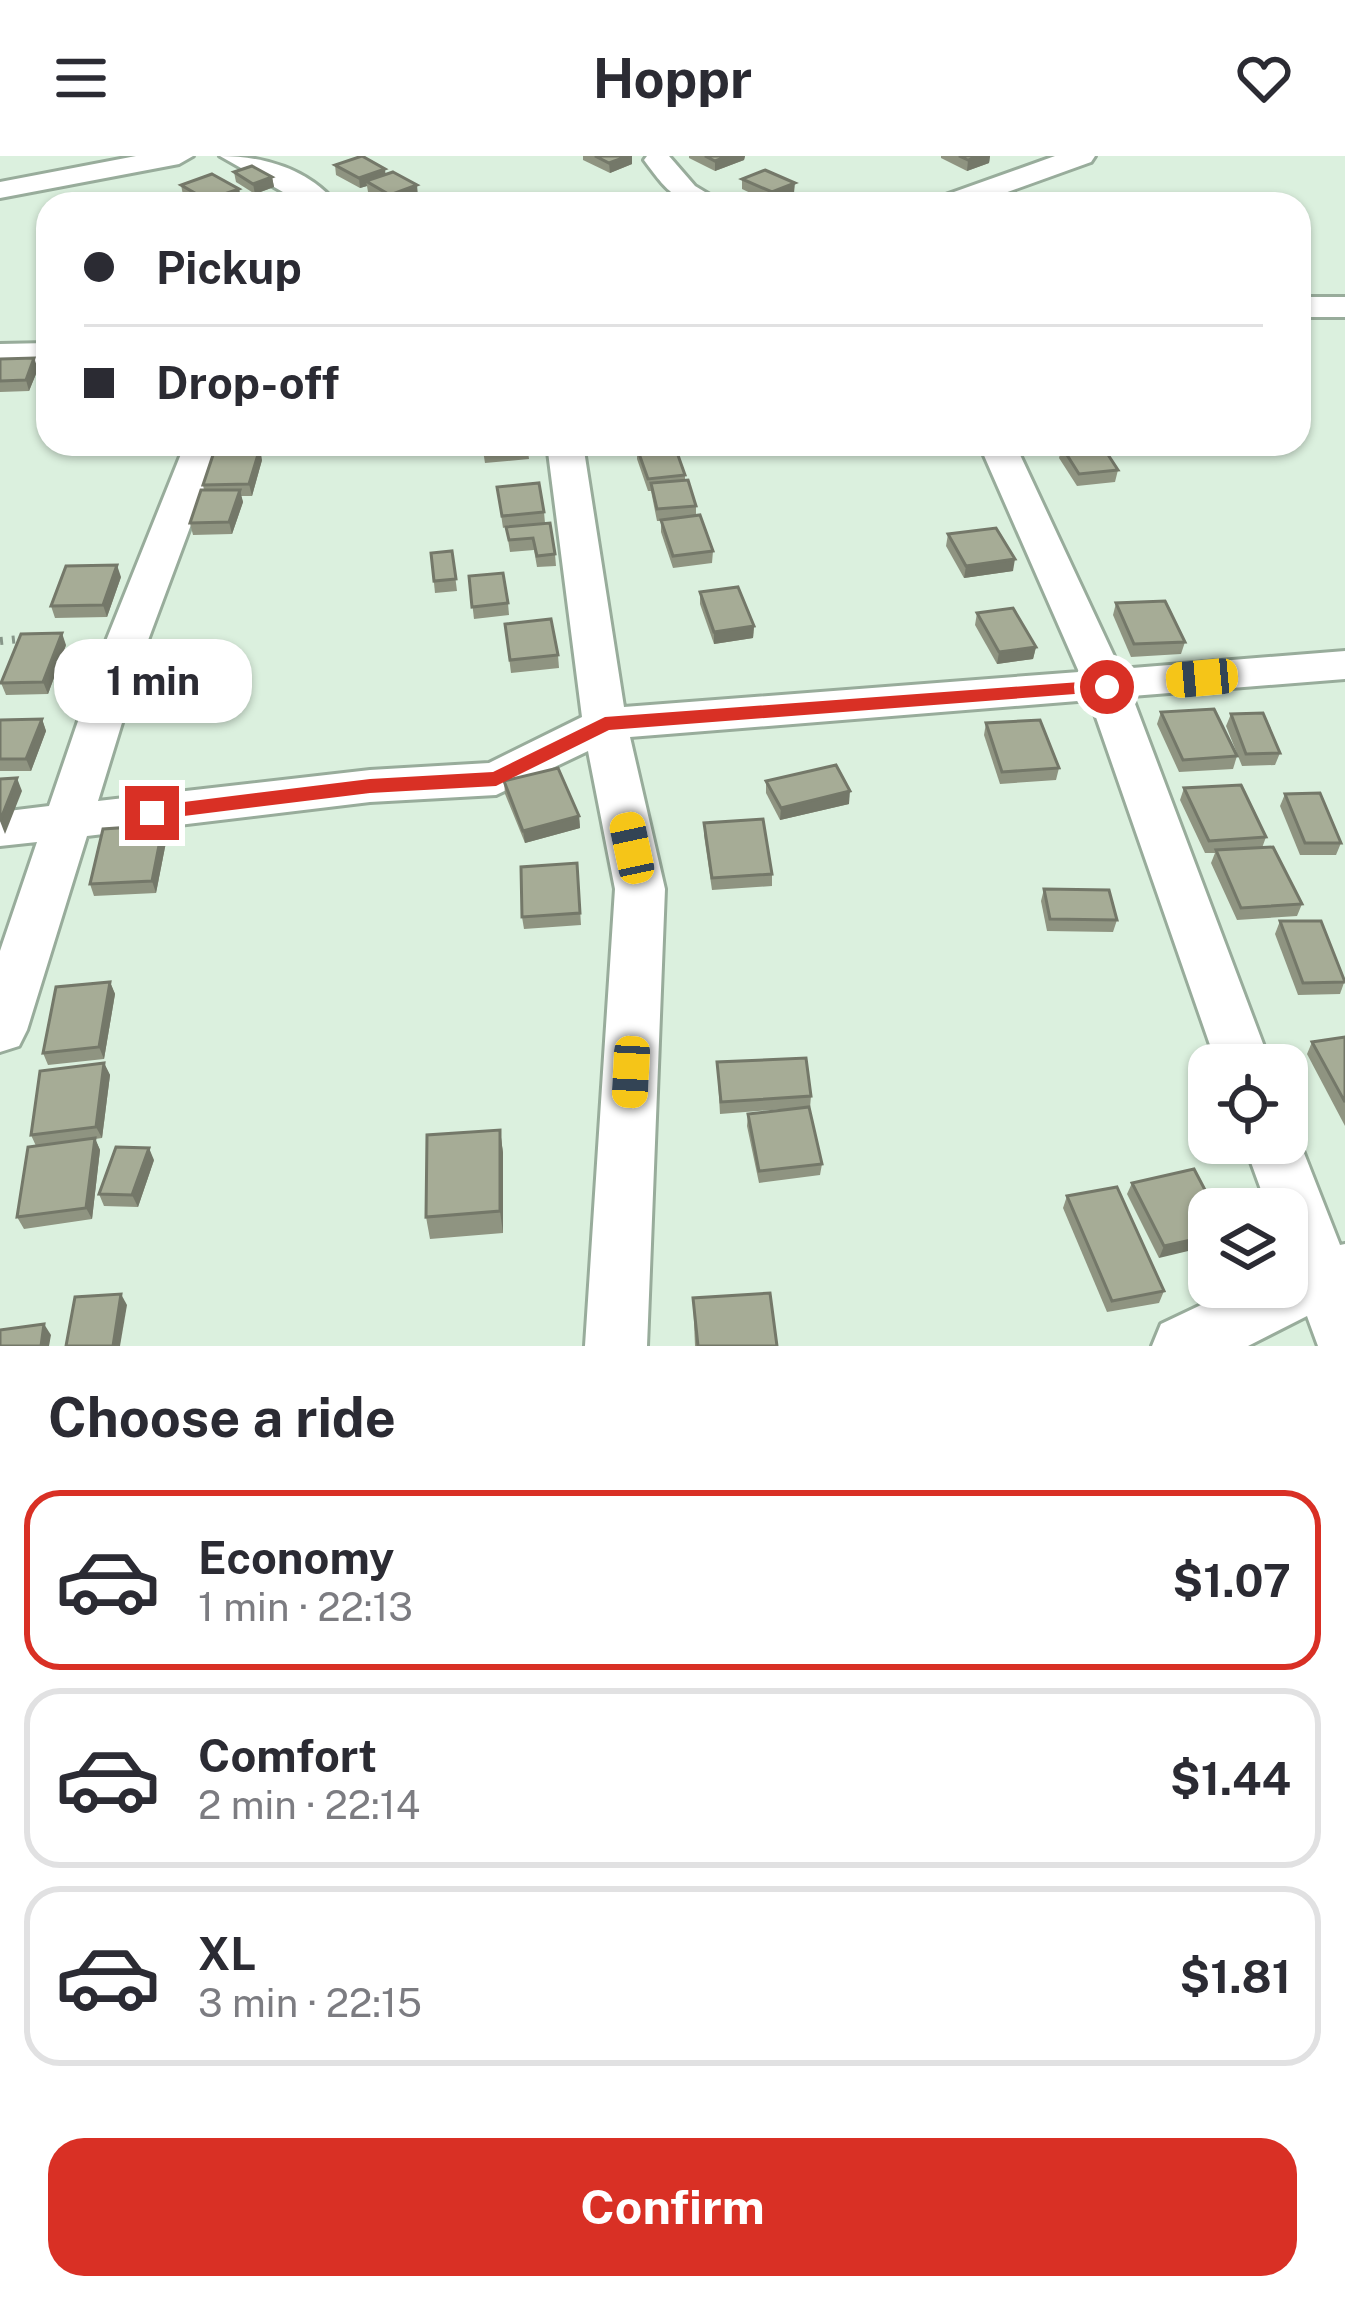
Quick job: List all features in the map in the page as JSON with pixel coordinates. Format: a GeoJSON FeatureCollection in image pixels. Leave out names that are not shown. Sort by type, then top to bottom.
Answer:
{"type":"FeatureCollection","features":[{"type":"Feature","properties":{"kind":"street"},"geometry":{"type":"LineString","coordinates":[[0,190],[179,156]]}},
{"type":"Feature","properties":{"kind":"street"},"geometry":{"type":"LineString","coordinates":[[234,156],[277,172],[306,192]]}},
{"type":"Feature","properties":{"kind":"street"},"geometry":{"type":"LineString","coordinates":[[974,192],[1042,161],[1081,156]]}},
{"type":"Feature","properties":{"kind":"street"},"geometry":{"type":"LineString","coordinates":[[658,160],[685,192]]}},
{"type":"Feature","properties":{"kind":"street"},"geometry":{"type":"LineString","coordinates":[[1311,307],[1345,307]]}},
{"type":"Feature","properties":{"kind":"street"},"geometry":{"type":"LineString","coordinates":[[0,354],[36,352]]}},
{"type":"Feature","properties":{"kind":"street"},"geometry":{"type":"LineString","coordinates":[[0,1030],[64,824],[198,456]]}},
{"type":"Feature","properties":{"kind":"street"},"geometry":{"type":"LineString","coordinates":[[567,456],[605,724],[640,889],[616,1346]]}},
{"type":"Feature","properties":{"kind":"street"},"geometry":{"type":"LineString","coordinates":[[1003,456],[1107,687],[1236,1044]]}},
{"type":"Feature","properties":{"kind":"street"},"geometry":{"type":"LineString","coordinates":[[0,829],[370,786],[496,778],[605,724],[1345,665]]}},
{"type":"Feature","properties":{"kind":"street"},"geometry":{"type":"LineString","coordinates":[[1282,1164],[1333,1275],[1345,1336]]}},
{"type":"Feature","properties":{"kind":"street"},"geometry":{"type":"LineString","coordinates":[[1183,1346],[1333,1275]]}},
{"type":"Feature","properties":{"kind":"path"},"geometry":{"type":"LineString","coordinates":[[0,641],[129,636]]}},
{"type":"Feature","properties":{"kind":"building"},"geometry":{"type":"Polygon","coordinates":[[[362,156],[385,169],[359,178],[335,165],[362,156]]]}},
{"type":"Feature","properties":{"kind":"building"},"geometry":{"type":"Polygon","coordinates":[[[595,156],[628,156],[609,163],[595,156]]]}},
{"type":"Feature","properties":{"kind":"building"},"geometry":{"type":"Polygon","coordinates":[[[252,166],[272,177],[253,184],[234,172],[252,166]]]}},
{"type":"Feature","properties":{"kind":"building"},"geometry":{"type":"Polygon","coordinates":[[[765,170],[795,183],[772,192],[742,179],[765,170]]]}},
{"type":"Feature","properties":{"kind":"building"},"geometry":{"type":"Polygon","coordinates":[[[393,172],[417,185],[385,192],[366,181],[393,172]]]}},
{"type":"Feature","properties":{"kind":"building"},"geometry":{"type":"Polygon","coordinates":[[[212,174],[239,189],[193,192],[181,185],[212,174]]]}},
{"type":"Feature","properties":{"kind":"building"},"geometry":{"type":"Polygon","coordinates":[[[34,358],[26,380],[0,381],[0,359],[34,358]]]}},
{"type":"Feature","properties":{"kind":"building"},"geometry":{"type":"Polygon","coordinates":[[[213,456],[258,456],[249,484],[203,485],[213,456]]]}},
{"type":"Feature","properties":{"kind":"building"},"geometry":{"type":"Polygon","coordinates":[[[640,456],[678,456],[685,475],[648,479],[640,456]]]}},
{"type":"Feature","properties":{"kind":"building"},"geometry":{"type":"Polygon","coordinates":[[[1068,456],[1109,456],[1118,470],[1079,474],[1068,456]]]}},
{"type":"Feature","properties":{"kind":"building"},"geometry":{"type":"Polygon","coordinates":[[[688,480],[696,506],[657,509],[651,483],[688,480]]]}},
{"type":"Feature","properties":{"kind":"building"},"geometry":{"type":"Polygon","coordinates":[[[539,483],[544,512],[502,516],[497,487],[539,483]]]}},
{"type":"Feature","properties":{"kind":"building"},"geometry":{"type":"Polygon","coordinates":[[[201,490],[240,490],[229,522],[190,523],[201,490]]]}},
{"type":"Feature","properties":{"kind":"building"},"geometry":{"type":"Polygon","coordinates":[[[700,515],[713,551],[673,556],[661,520],[700,515]]]}},
{"type":"Feature","properties":{"kind":"building"},"geometry":{"type":"Polygon","coordinates":[[[550,523],[555,554],[537,556],[533,538],[509,540],[506,527],[550,523]]]}},
{"type":"Feature","properties":{"kind":"building"},"geometry":{"type":"Polygon","coordinates":[[[996,528],[1015,559],[966,566],[948,534],[996,528]]]}},
{"type":"Feature","properties":{"kind":"building"},"geometry":{"type":"Polygon","coordinates":[[[452,551],[456,579],[434,581],[431,553],[452,551]]]}},
{"type":"Feature","properties":{"kind":"building"},"geometry":{"type":"Polygon","coordinates":[[[117,565],[103,605],[51,606],[66,566],[117,565]]]}},
{"type":"Feature","properties":{"kind":"building"},"geometry":{"type":"Polygon","coordinates":[[[503,573],[508,603],[472,607],[469,576],[503,573]]]}},
{"type":"Feature","properties":{"kind":"building"},"geometry":{"type":"Polygon","coordinates":[[[738,587],[754,626],[714,632],[700,592],[738,587]]]}},
{"type":"Feature","properties":{"kind":"building"},"geometry":{"type":"Polygon","coordinates":[[[1165,601],[1185,642],[1134,644],[1116,603],[1165,601]]]}},
{"type":"Feature","properties":{"kind":"building"},"geometry":{"type":"Polygon","coordinates":[[[1013,608],[1036,647],[999,652],[977,613],[1013,608]]]}},
{"type":"Feature","properties":{"kind":"building"},"geometry":{"type":"Polygon","coordinates":[[[551,619],[558,655],[510,660],[505,624],[551,619]]]}},
{"type":"Feature","properties":{"kind":"building"},"geometry":{"type":"Polygon","coordinates":[[[62,633],[43,682],[1,683],[21,634],[62,633]]]}},
{"type":"Feature","properties":{"kind":"building"},"geometry":{"type":"Polygon","coordinates":[[[1214,709],[1237,756],[1183,760],[1161,712],[1214,709]]]}},
{"type":"Feature","properties":{"kind":"building"},"geometry":{"type":"Polygon","coordinates":[[[1263,713],[1280,753],[1246,754],[1231,714],[1263,713]]]}},
{"type":"Feature","properties":{"kind":"building"},"geometry":{"type":"Polygon","coordinates":[[[42,719],[26,759],[0,759],[0,720],[42,719]]]}},
{"type":"Feature","properties":{"kind":"building"},"geometry":{"type":"Polygon","coordinates":[[[1040,720],[1059,768],[1002,772],[986,723],[1040,720]]]}},
{"type":"Feature","properties":{"kind":"building"},"geometry":{"type":"Polygon","coordinates":[[[836,765],[850,791],[781,808],[766,781],[836,765]]]}},
{"type":"Feature","properties":{"kind":"building"},"geometry":{"type":"Polygon","coordinates":[[[558,768],[579,816],[523,831],[504,781],[558,768]]]}},
{"type":"Feature","properties":{"kind":"building"},"geometry":{"type":"Polygon","coordinates":[[[17,778],[0,821],[0,779],[17,778]]]}},
{"type":"Feature","properties":{"kind":"building"},"geometry":{"type":"Polygon","coordinates":[[[1241,785],[1266,837],[1209,841],[1184,788],[1241,785]]]}},
{"type":"Feature","properties":{"kind":"building"},"geometry":{"type":"Polygon","coordinates":[[[1320,793],[1341,843],[1305,843],[1285,794],[1320,793]]]}},
{"type":"Feature","properties":{"kind":"building"},"geometry":{"type":"Polygon","coordinates":[[[763,819],[772,874],[712,878],[704,823],[763,819]]]}},
{"type":"Feature","properties":{"kind":"building"},"geometry":{"type":"Polygon","coordinates":[[[163,825],[152,881],[90,884],[103,829],[163,825]]]}},
{"type":"Feature","properties":{"kind":"building"},"geometry":{"type":"Polygon","coordinates":[[[1273,847],[1302,904],[1241,908],[1216,850],[1273,847]]]}},
{"type":"Feature","properties":{"kind":"building"},"geometry":{"type":"Polygon","coordinates":[[[577,863],[580,913],[522,917],[521,867],[577,863]]]}},
{"type":"Feature","properties":{"kind":"building"},"geometry":{"type":"Polygon","coordinates":[[[1044,889],[1109,890],[1117,920],[1050,919],[1044,889]]]}},
{"type":"Feature","properties":{"kind":"building"},"geometry":{"type":"Polygon","coordinates":[[[1280,921],[1321,921],[1345,982],[1303,983],[1280,921]]]}},
{"type":"Feature","properties":{"kind":"building"},"geometry":{"type":"Polygon","coordinates":[[[110,982],[99,1047],[43,1053],[56,987],[110,982]]]}},
{"type":"Feature","properties":{"kind":"building"},"geometry":{"type":"Polygon","coordinates":[[[1345,1037],[1345,1102],[1312,1042],[1345,1037]]]}},
{"type":"Feature","properties":{"kind":"building"},"geometry":{"type":"Polygon","coordinates":[[[806,1058],[811,1096],[721,1102],[717,1062],[806,1058]]]}},
{"type":"Feature","properties":{"kind":"building"},"geometry":{"type":"Polygon","coordinates":[[[104,1063],[96,1127],[31,1135],[40,1071],[104,1063]]]}},
{"type":"Feature","properties":{"kind":"building"},"geometry":{"type":"Polygon","coordinates":[[[809,1107],[822,1164],[759,1171],[748,1114],[809,1107]]]}},
{"type":"Feature","properties":{"kind":"building"},"geometry":{"type":"Polygon","coordinates":[[[500,1130],[500,1211],[426,1217],[427,1135],[500,1130]]]}},
{"type":"Feature","properties":{"kind":"building"},"geometry":{"type":"Polygon","coordinates":[[[95,1138],[86,1208],[17,1217],[28,1147],[95,1138]]]}},
{"type":"Feature","properties":{"kind":"building"},"geometry":{"type":"Polygon","coordinates":[[[116,1147],[149,1148],[132,1195],[99,1194],[116,1147]]]}},
{"type":"Feature","properties":{"kind":"building"},"geometry":{"type":"Polygon","coordinates":[[[1194,1169],[1204,1188],[1188,1188],[1188,1241],[1164,1246],[1132,1183],[1194,1169]]]}},
{"type":"Feature","properties":{"kind":"building"},"geometry":{"type":"Polygon","coordinates":[[[1117,1187],[1164,1291],[1112,1301],[1067,1196],[1117,1187]]]}},
{"type":"Feature","properties":{"kind":"building"},"geometry":{"type":"Polygon","coordinates":[[[770,1293],[777,1346],[698,1346],[693,1298],[770,1293]]]}},
{"type":"Feature","properties":{"kind":"building"},"geometry":{"type":"Polygon","coordinates":[[[121,1294],[113,1346],[66,1346],[75,1297],[121,1294]]]}},
{"type":"Feature","properties":{"kind":"building"},"geometry":{"type":"Polygon","coordinates":[[[44,1324],[41,1346],[0,1346],[0,1330],[44,1324]]]}},
{"type":"Feature","properties":{"kind":"route"},"geometry":{"type":"LineString","coordinates":[[152,813],[370,786],[496,778],[605,724],[1107,687]]}}]}
